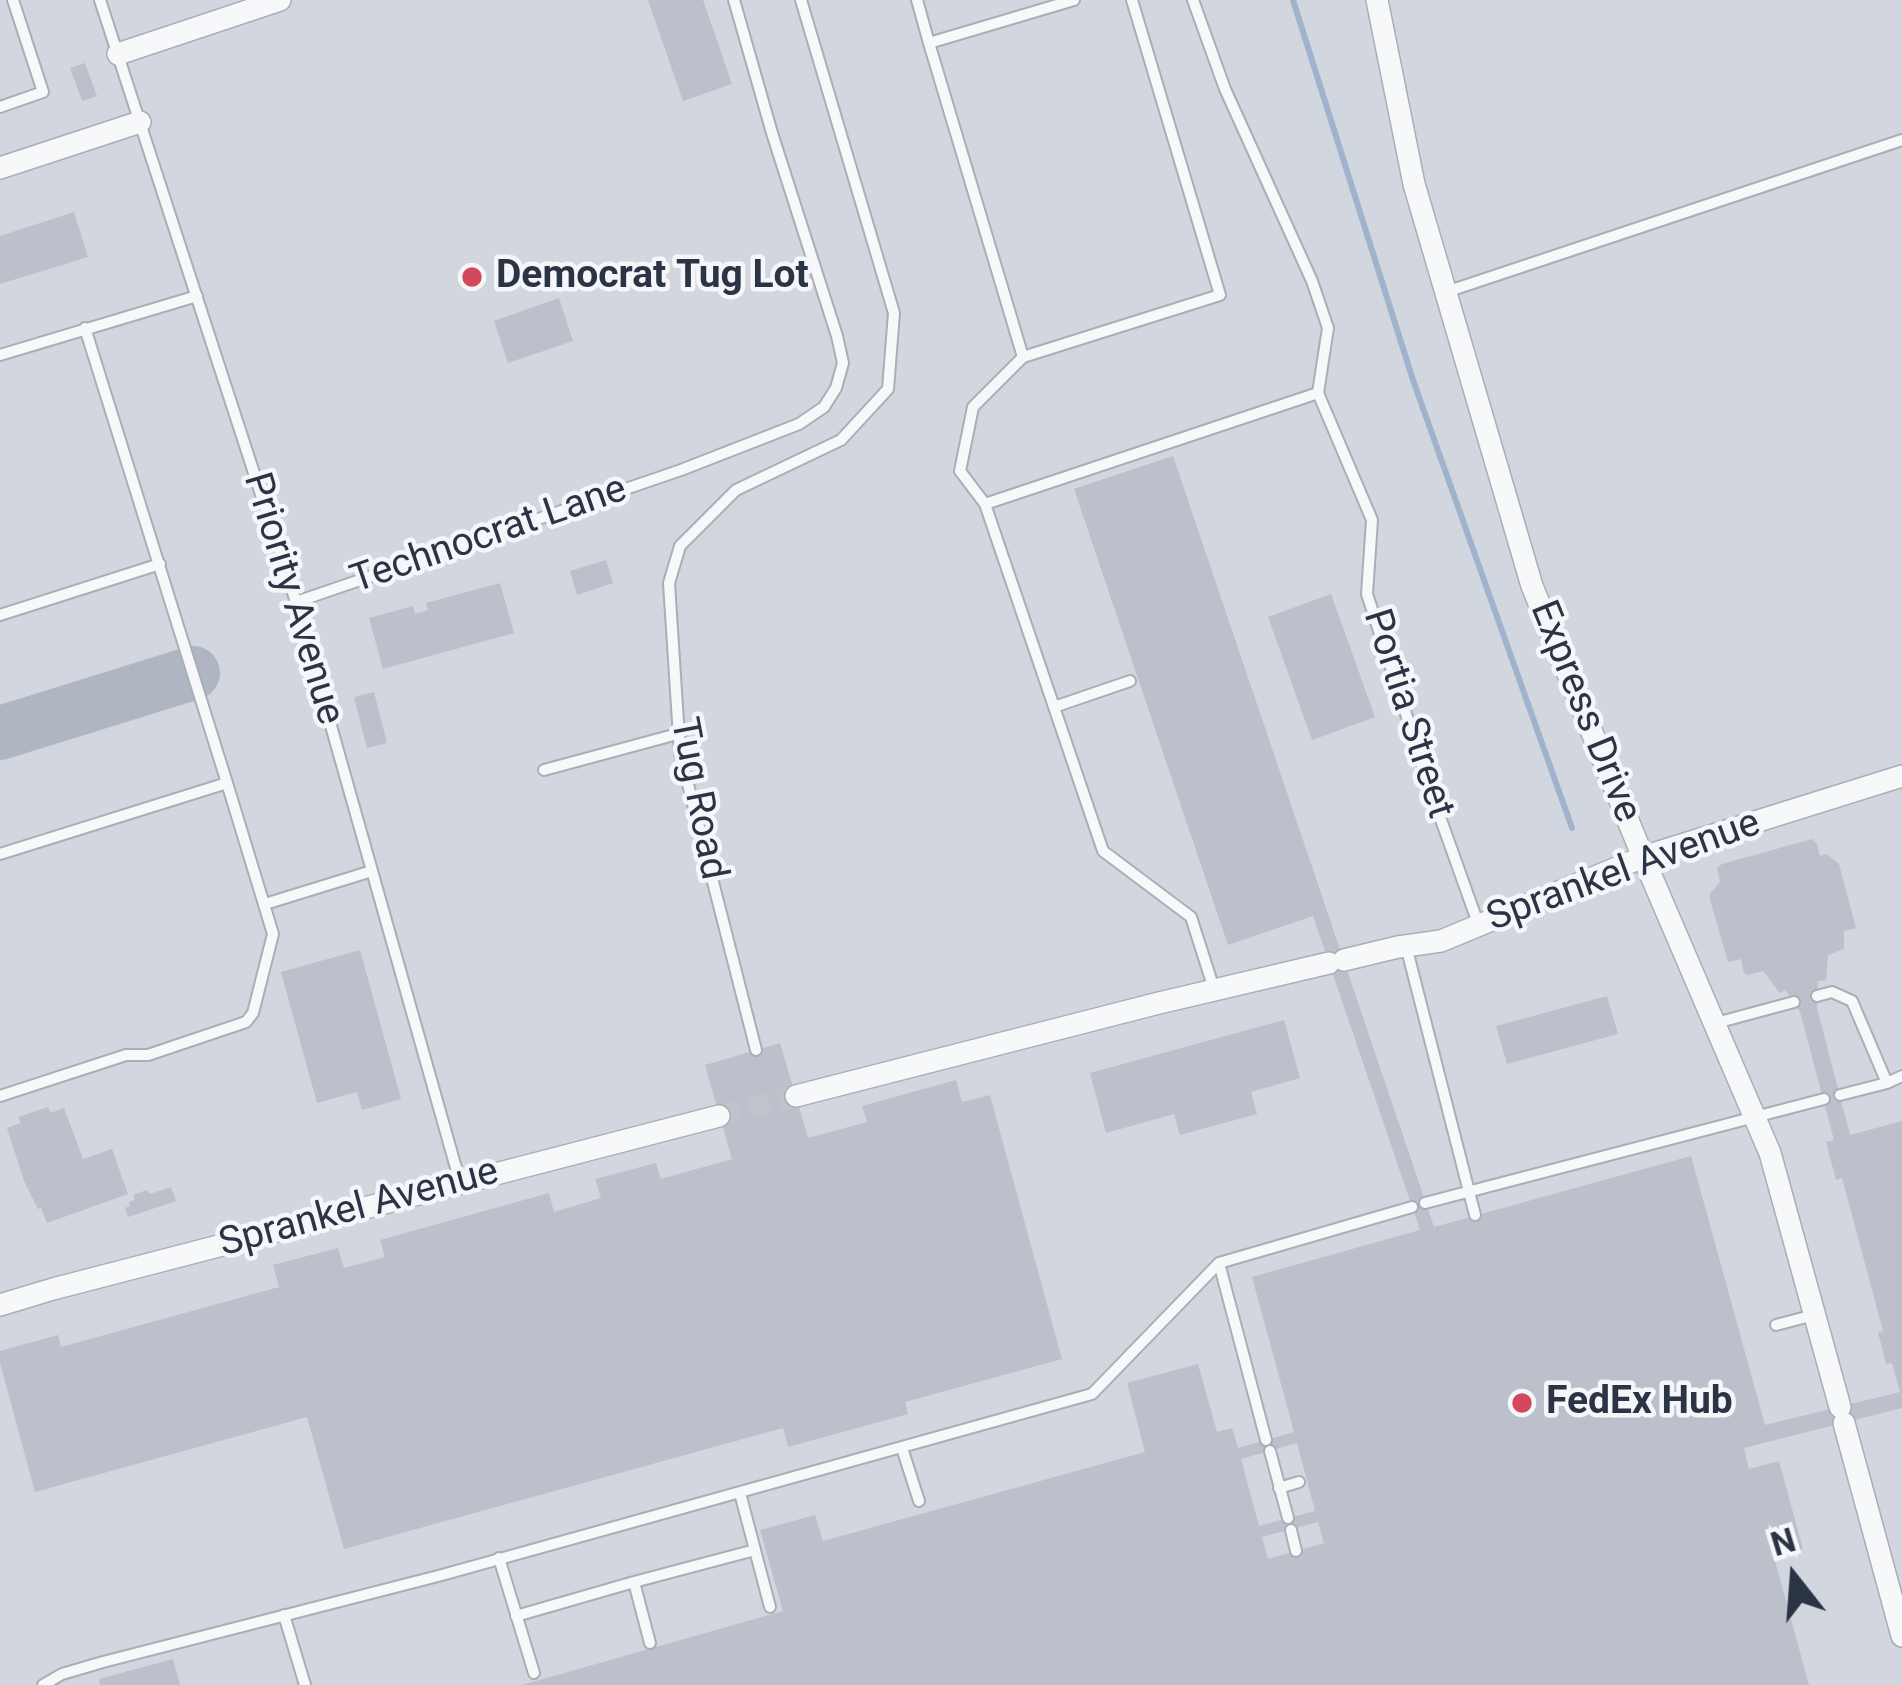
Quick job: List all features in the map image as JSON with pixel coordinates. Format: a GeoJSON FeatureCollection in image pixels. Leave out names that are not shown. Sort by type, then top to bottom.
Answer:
{"type":"FeatureCollection","features":[{"type":"Feature","properties":{"kind":"street"},"geometry":{"type":"LineString","coordinates":[[118,54],[280,0]]}},
{"type":"Feature","properties":{"kind":"street","name":"Express Drive"},"geometry":{"type":"LineString","coordinates":[[1377,0],[1414,184],[1532,586],[1770,1153],[1902,1636]]}},
{"type":"Feature","properties":{"kind":"street"},"geometry":{"type":"LineString","coordinates":[[0,168],[140,122]]}},
{"type":"Feature","properties":{"kind":"street","name":"Sprankel Avenue"},"geometry":{"type":"LineString","coordinates":[[796,1096],[1214,990],[1441,941],[1643,857],[1902,776]]}},
{"type":"Feature","properties":{"kind":"street","name":"Sprankel Avenue"},"geometry":{"type":"LineString","coordinates":[[0,1305],[719,1116]]}},
{"type":"Feature","properties":{"kind":"lane"},"geometry":{"type":"LineString","coordinates":[[0,107],[43,92],[13,0]]}},
{"type":"Feature","properties":{"kind":"lane","name":"Priority Avenue"},"geometry":{"type":"LineString","coordinates":[[100,0],[296,602],[460,1182]]}},
{"type":"Feature","properties":{"kind":"lane","name":"Technocrat Lane"},"geometry":{"type":"LineString","coordinates":[[296,602],[681,470],[799,424],[824,407],[843,363],[734,0]]}},
{"type":"Feature","properties":{"kind":"lane","name":"Tug Road"},"geometry":{"type":"LineString","coordinates":[[757,1050],[680,753],[669,583],[680,546],[736,490],[841,440],[888,389],[894,313],[801,0]]}},
{"type":"Feature","properties":{"kind":"lane"},"geometry":{"type":"LineString","coordinates":[[917,0],[1023,357]]}},
{"type":"Feature","properties":{"kind":"lane"},"geometry":{"type":"LineString","coordinates":[[929,44],[1074,0]]}},
{"type":"Feature","properties":{"kind":"lane"},"geometry":{"type":"LineString","coordinates":[[1132,0],[1220,295],[1023,357],[974,407],[960,471],[985,504],[1102,851],[1191,917],[1214,990]]}},
{"type":"Feature","properties":{"kind":"lane"},"geometry":{"type":"LineString","coordinates":[[985,504],[1318,393],[1328,328],[1312,281],[1225,89],[1193,0]]}},
{"type":"Feature","properties":{"kind":"lane"},"geometry":{"type":"LineString","coordinates":[[1446,292],[1902,140]]}},
{"type":"Feature","properties":{"kind":"lane"},"geometry":{"type":"LineString","coordinates":[[0,356],[197,296]]}},
{"type":"Feature","properties":{"kind":"lane"},"geometry":{"type":"LineString","coordinates":[[0,1096],[246,1022],[253,1013],[273,934],[85,328]]}},
{"type":"Feature","properties":{"kind":"lane","name":"Portia Street"},"geometry":{"type":"LineString","coordinates":[[1318,393],[1372,520],[1367,594],[1479,926]]}},
{"type":"Feature","properties":{"kind":"lane"},"geometry":{"type":"LineString","coordinates":[[0,615],[160,564]]}},
{"type":"Feature","properties":{"kind":"lane"},"geometry":{"type":"LineString","coordinates":[[1054,706],[1130,681]]}},
{"type":"Feature","properties":{"kind":"lane"},"geometry":{"type":"LineString","coordinates":[[544,770],[681,733]]}},
{"type":"Feature","properties":{"kind":"lane"},"geometry":{"type":"LineString","coordinates":[[0,854],[227,783]]}},
{"type":"Feature","properties":{"kind":"lane"},"geometry":{"type":"LineString","coordinates":[[266,904],[372,872]]}},
{"type":"Feature","properties":{"kind":"lane"},"geometry":{"type":"LineString","coordinates":[[1406,946],[1475,1215]]}},
{"type":"Feature","properties":{"kind":"lane"},"geometry":{"type":"LineString","coordinates":[[1817,996],[1832,992],[1852,1001],[1887,1083]]}},
{"type":"Feature","properties":{"kind":"lane"},"geometry":{"type":"LineString","coordinates":[[1714,1023],[1794,1002]]}},
{"type":"Feature","properties":{"kind":"lane"},"geometry":{"type":"LineString","coordinates":[[1840,1095],[1902,1076]]}},
{"type":"Feature","properties":{"kind":"lane"},"geometry":{"type":"LineString","coordinates":[[1425,1203],[1824,1099]]}},
{"type":"Feature","properties":{"kind":"lane"},"geometry":{"type":"LineString","coordinates":[[44,1685],[103,1661],[740,1493],[1092,1394],[1219,1263],[1412,1207]]}},
{"type":"Feature","properties":{"kind":"lane"},"geometry":{"type":"LineString","coordinates":[[1219,1263],[1296,1551]]}},
{"type":"Feature","properties":{"kind":"lane"},"geometry":{"type":"LineString","coordinates":[[1776,1325],[1814,1315]]}},
{"type":"Feature","properties":{"kind":"lane"},"geometry":{"type":"LineString","coordinates":[[902,1448],[919,1501]]}},
{"type":"Feature","properties":{"kind":"lane"},"geometry":{"type":"LineString","coordinates":[[1280,1488],[1299,1482]]}},
{"type":"Feature","properties":{"kind":"lane"},"geometry":{"type":"LineString","coordinates":[[740,1493],[770,1607]]}},
{"type":"Feature","properties":{"kind":"lane"},"geometry":{"type":"LineString","coordinates":[[516,1616],[755,1550]]}},
{"type":"Feature","properties":{"kind":"lane"},"geometry":{"type":"LineString","coordinates":[[499,1558],[534,1673]]}},
{"type":"Feature","properties":{"kind":"lane"},"geometry":{"type":"LineString","coordinates":[[634,1582],[650,1643]]}},
{"type":"Feature","properties":{"kind":"lane"},"geometry":{"type":"LineString","coordinates":[[284,1615],[305,1685]]}},
{"type":"Feature","properties":{"kind":"shaded area"},"geometry":{"type":"Polygon","coordinates":[[[0,0],[1902,0],[1902,1685],[0,1685],[0,0]]]}},
{"type":"Feature","properties":{"kind":"building"},"geometry":{"type":"Polygon","coordinates":[[[648,0],[703,0],[732,84],[683,101],[648,0]]]}},
{"type":"Feature","properties":{"kind":"building"},"geometry":{"type":"Polygon","coordinates":[[[85,63],[97,96],[82,101],[70,68],[85,63]]]}},
{"type":"Feature","properties":{"kind":"building"},"geometry":{"type":"Polygon","coordinates":[[[74,212],[88,257],[0,284],[0,236],[74,212]]]}},
{"type":"Feature","properties":{"kind":"building"},"geometry":{"type":"Polygon","coordinates":[[[559,298],[573,341],[508,363],[494,321],[559,298]]]}},
{"type":"Feature","properties":{"kind":"building","name":"FedEx Hub"},"geometry":{"type":"Polygon","coordinates":[[[1173,456],[1434,1227],[1691,1156],[1765,1425],[1900,1392],[1892,1363],[1886,1364],[1878,1332],[1883,1331],[1842,1178],[1836,1180],[1826,1142],[1834,1140],[1800,1012],[1785,990],[1780,993],[1763,971],[1748,975],[1741,959],[1728,962],[1710,900],[1720,882],[1717,868],[1722,864],[1812,839],[1820,856],[1827,854],[1839,864],[1856,928],[1844,931],[1844,949],[1828,955],[1826,980],[1818,981],[1817,1008],[1850,1135],[1902,1121],[1902,1408],[1744,1448],[1749,1469],[1779,1461],[1803,1549],[1774,1557],[1809,1685],[522,1685],[783,1611],[760,1530],[815,1515],[823,1541],[1145,1452],[1127,1383],[1198,1364],[1217,1432],[1232,1428],[1238,1448],[1294,1432],[1252,1277],[1420,1230],[1313,916],[1228,945],[1074,489],[1173,456]],[[1297,1443],[1241,1459],[1259,1526],[1315,1511],[1297,1443]],[[1318,1522],[1262,1537],[1268,1559],[1324,1543],[1318,1522]]]}},
{"type":"Feature","properties":{"kind":"building"},"geometry":{"type":"Polygon","coordinates":[[[606,560],[613,583],[577,595],[570,571],[606,560]]]}},
{"type":"Feature","properties":{"kind":"building"},"geometry":{"type":"Polygon","coordinates":[[[500,583],[514,633],[383,669],[369,618],[413,606],[415,614],[428,610],[426,603],[500,583]]]}},
{"type":"Feature","properties":{"kind":"building"},"geometry":{"type":"Polygon","coordinates":[[[1331,594],[1375,717],[1312,740],[1268,617],[1331,594]]]}},
{"type":"Feature","properties":{"kind":"building"},"geometry":{"type":"Polygon","coordinates":[[[374,692],[387,743],[367,748],[354,697],[374,692]]]}},
{"type":"Feature","properties":{"kind":"building"},"geometry":{"type":"Polygon","coordinates":[[[360,950],[401,1099],[362,1110],[357,1092],[317,1103],[281,972],[360,950]]]}},
{"type":"Feature","properties":{"kind":"building"},"geometry":{"type":"Polygon","coordinates":[[[1607,996],[1618,1034],[1507,1064],[1496,1026],[1607,996]]]}},
{"type":"Feature","properties":{"kind":"building"},"geometry":{"type":"Polygon","coordinates":[[[1284,1020],[1300,1078],[1251,1092],[1257,1114],[1180,1135],[1174,1114],[1106,1133],[1090,1073],[1284,1020]]]}},
{"type":"Feature","properties":{"kind":"building"},"geometry":{"type":"Polygon","coordinates":[[[780,1043],[808,1138],[867,1122],[862,1106],[956,1080],[962,1102],[990,1095],[1062,1359],[905,1402],[908,1414],[788,1447],[783,1428],[344,1549],[307,1417],[35,1492],[0,1351],[58,1335],[61,1347],[279,1287],[273,1265],[338,1248],[344,1268],[385,1257],[380,1240],[549,1193],[554,1212],[601,1198],[595,1179],[656,1163],[661,1179],[732,1159],[705,1065],[780,1043]]]}},
{"type":"Feature","properties":{"kind":"building"},"geometry":{"type":"Polygon","coordinates":[[[48,1107],[50,1113],[64,1108],[83,1159],[112,1149],[128,1194],[47,1223],[24,1181],[7,1128],[21,1123],[18,1117],[48,1107]]]}},
{"type":"Feature","properties":{"kind":"building"},"geometry":{"type":"Polygon","coordinates":[[[171,1187],[176,1201],[128,1217],[125,1208],[135,1200],[133,1195],[171,1187]]]}},
{"type":"Feature","properties":{"kind":"building"},"geometry":{"type":"Polygon","coordinates":[[[173,1659],[180,1685],[100,1685],[99,1679],[173,1659]]]}},
{"type":"Feature","properties":{"kind":"waterway"},"geometry":{"type":"LineString","coordinates":[[1293,0],[1413,380],[1572,828]]}},
{"type":"Feature","properties":{"kind":"taxiway"},"geometry":{"type":"LineString","coordinates":[[0,733],[193,673]]}},
{"type":"Feature","properties":{"kind":"tunnel"},"geometry":{"type":"LineString","coordinates":[[719,1116],[796,1096]]}},
{"type":"Feature","properties":{"kind":"place","name":"Democrat Tug Lot"},"geometry":{"type":"Point","coordinates":[472,277]}},
{"type":"Feature","properties":{"kind":"place","name":"FedEx Hub"},"geometry":{"type":"Point","coordinates":[1522,1403]}}]}
